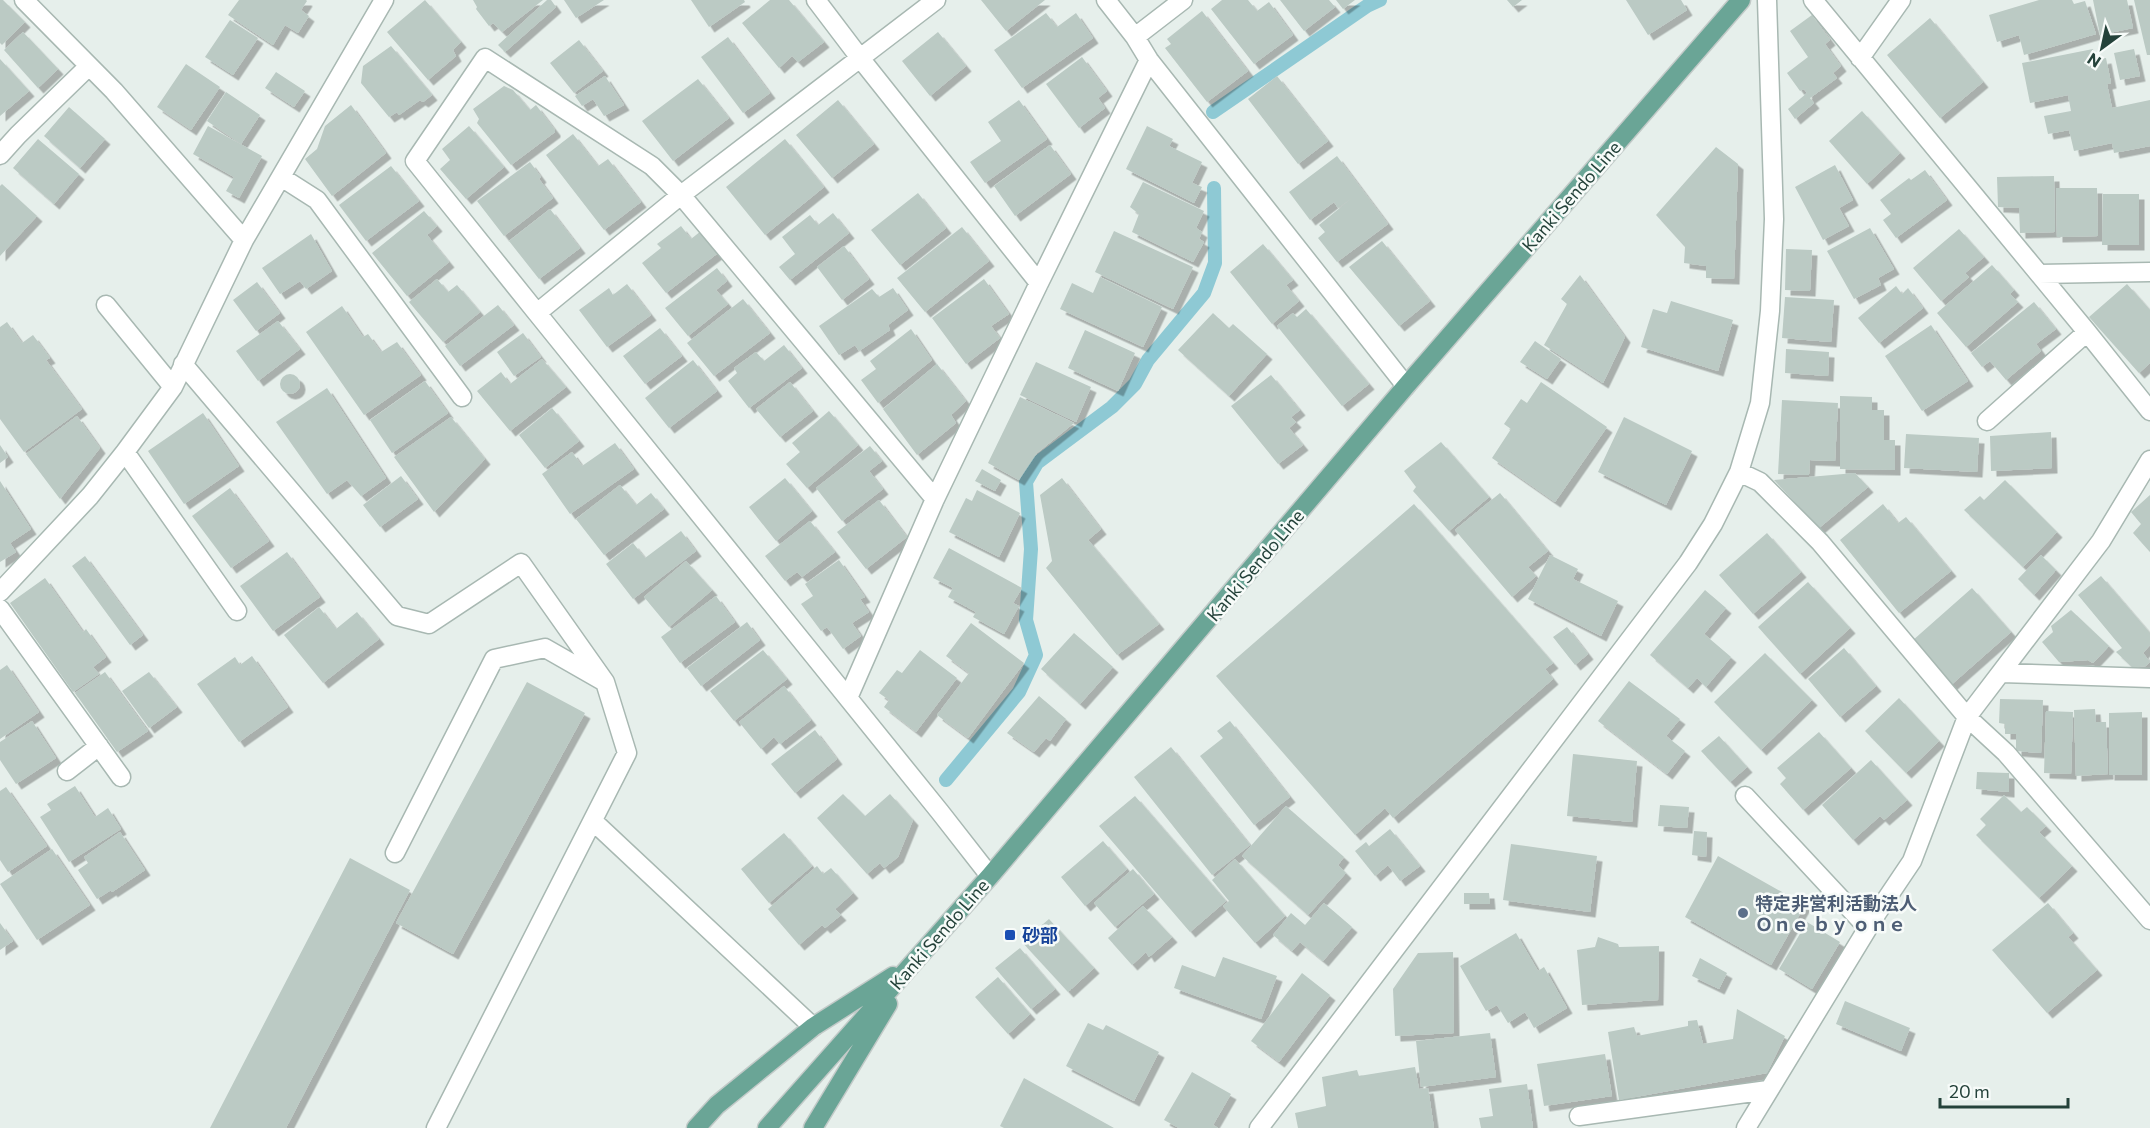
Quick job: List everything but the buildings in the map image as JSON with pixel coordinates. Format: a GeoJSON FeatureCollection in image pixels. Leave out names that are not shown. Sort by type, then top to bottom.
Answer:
{"type":"FeatureCollection","features":[{"type":"Feature","properties":{"kind":"main road","name":"Kanki Sendo Line"},"geometry":{"type":"LineString","coordinates":[[766,1128],[990,876],[1406,386],[1741,0]]}},
{"type":"Feature","properties":{"kind":"main road"},"geometry":{"type":"LineString","coordinates":[[696,1128],[717,1105],[813,1027],[913,964]]}},
{"type":"Feature","properties":{"kind":"main road"},"geometry":{"type":"LineString","coordinates":[[813,1128],[913,964]]}},
{"type":"Feature","properties":{"kind":"street"},"geometry":{"type":"LineString","coordinates":[[24,0],[114,91],[244,240]]}},
{"type":"Feature","properties":{"kind":"street"},"geometry":{"type":"LineString","coordinates":[[0,592],[90,496],[173,387],[244,240],[384,0]]}},
{"type":"Feature","properties":{"kind":"street"},"geometry":{"type":"LineString","coordinates":[[816,0],[1039,283]]}},
{"type":"Feature","properties":{"kind":"street"},"geometry":{"type":"LineString","coordinates":[[537,313],[681,195],[936,0]]}},
{"type":"Feature","properties":{"kind":"street"},"geometry":{"type":"LineString","coordinates":[[1106,0],[1135,37],[1149,60],[1406,386]]}},
{"type":"Feature","properties":{"kind":"street"},"geometry":{"type":"LineString","coordinates":[[1135,37],[1183,0]]}},
{"type":"Feature","properties":{"kind":"street"},"geometry":{"type":"LineString","coordinates":[[1259,1128],[1688,563],[1713,524],[1739,472],[1760,403],[1770,311],[1774,219],[1767,0]]}},
{"type":"Feature","properties":{"kind":"street"},"geometry":{"type":"LineString","coordinates":[[1813,0],[2088,332],[2150,411]]}},
{"type":"Feature","properties":{"kind":"street"},"geometry":{"type":"LineString","coordinates":[[1860,58],[1900,0]]}},
{"type":"Feature","properties":{"kind":"street"},"geometry":{"type":"LineString","coordinates":[[935,499],[681,195],[652,166],[485,58],[415,161],[990,876]]}},
{"type":"Feature","properties":{"kind":"street"},"geometry":{"type":"LineString","coordinates":[[848,698],[935,499],[1149,60]]}},
{"type":"Feature","properties":{"kind":"street"},"geometry":{"type":"LineString","coordinates":[[0,155],[89,66]]}},
{"type":"Feature","properties":{"kind":"street"},"geometry":{"type":"LineString","coordinates":[[281,177],[317,200],[462,397]]}},
{"type":"Feature","properties":{"kind":"street"},"geometry":{"type":"LineString","coordinates":[[2039,274],[2150,272]]}},
{"type":"Feature","properties":{"kind":"street"},"geometry":{"type":"LineString","coordinates":[[106,304],[173,387]]}},
{"type":"Feature","properties":{"kind":"street"},"geometry":{"type":"LineString","coordinates":[[1987,421],[2088,332]]}},
{"type":"Feature","properties":{"kind":"street"},"geometry":{"type":"LineString","coordinates":[[183,364],[397,616],[429,624],[520,563],[605,682],[627,753],[436,1128]]}},
{"type":"Feature","properties":{"kind":"street"},"geometry":{"type":"LineString","coordinates":[[125,452],[237,611]]}},
{"type":"Feature","properties":{"kind":"street"},"geometry":{"type":"LineString","coordinates":[[1746,1128],[1868,928],[1912,861],[1967,717],[2101,541],[2150,460]]}},
{"type":"Feature","properties":{"kind":"street"},"geometry":{"type":"LineString","coordinates":[[1739,472],[1760,482],[1820,542],[1967,717],[2006,753],[2150,920]]}},
{"type":"Feature","properties":{"kind":"street"},"geometry":{"type":"LineString","coordinates":[[0,609],[121,777]]}},
{"type":"Feature","properties":{"kind":"street"},"geometry":{"type":"LineString","coordinates":[[395,853],[494,659],[545,648],[605,682]]}},
{"type":"Feature","properties":{"kind":"street"},"geometry":{"type":"LineString","coordinates":[[2001,673],[2150,678]]}},
{"type":"Feature","properties":{"kind":"street"},"geometry":{"type":"LineString","coordinates":[[67,771],[99,747]]}},
{"type":"Feature","properties":{"kind":"street"},"geometry":{"type":"LineString","coordinates":[[1745,796],[1868,928]]}},
{"type":"Feature","properties":{"kind":"street"},"geometry":{"type":"LineString","coordinates":[[593,821],[813,1027]]}},
{"type":"Feature","properties":{"kind":"street"},"geometry":{"type":"LineString","coordinates":[[1579,1116],[1768,1090]]}},
{"type":"Feature","properties":{"kind":"waterway"},"geometry":{"type":"LineString","coordinates":[[1213,112],[1367,6],[1380,0]]}},
{"type":"Feature","properties":{"kind":"waterway"},"geometry":{"type":"LineString","coordinates":[[946,780],[1019,692],[1036,655],[1026,620],[1031,549],[1026,482],[1037,463],[1112,407],[1135,384],[1148,360],[1204,293],[1215,263],[1214,188]]}},
{"type":"Feature","properties":{"kind":"place","name":"特定非営利活動法人 Ｏｎｅ ｂｙ ｏｎｅ"},"geometry":{"type":"Point","coordinates":[1743,913]}},
{"type":"Feature","properties":{"kind":"place","name":"砂部"},"geometry":{"type":"Point","coordinates":[1010,935]}}]}
